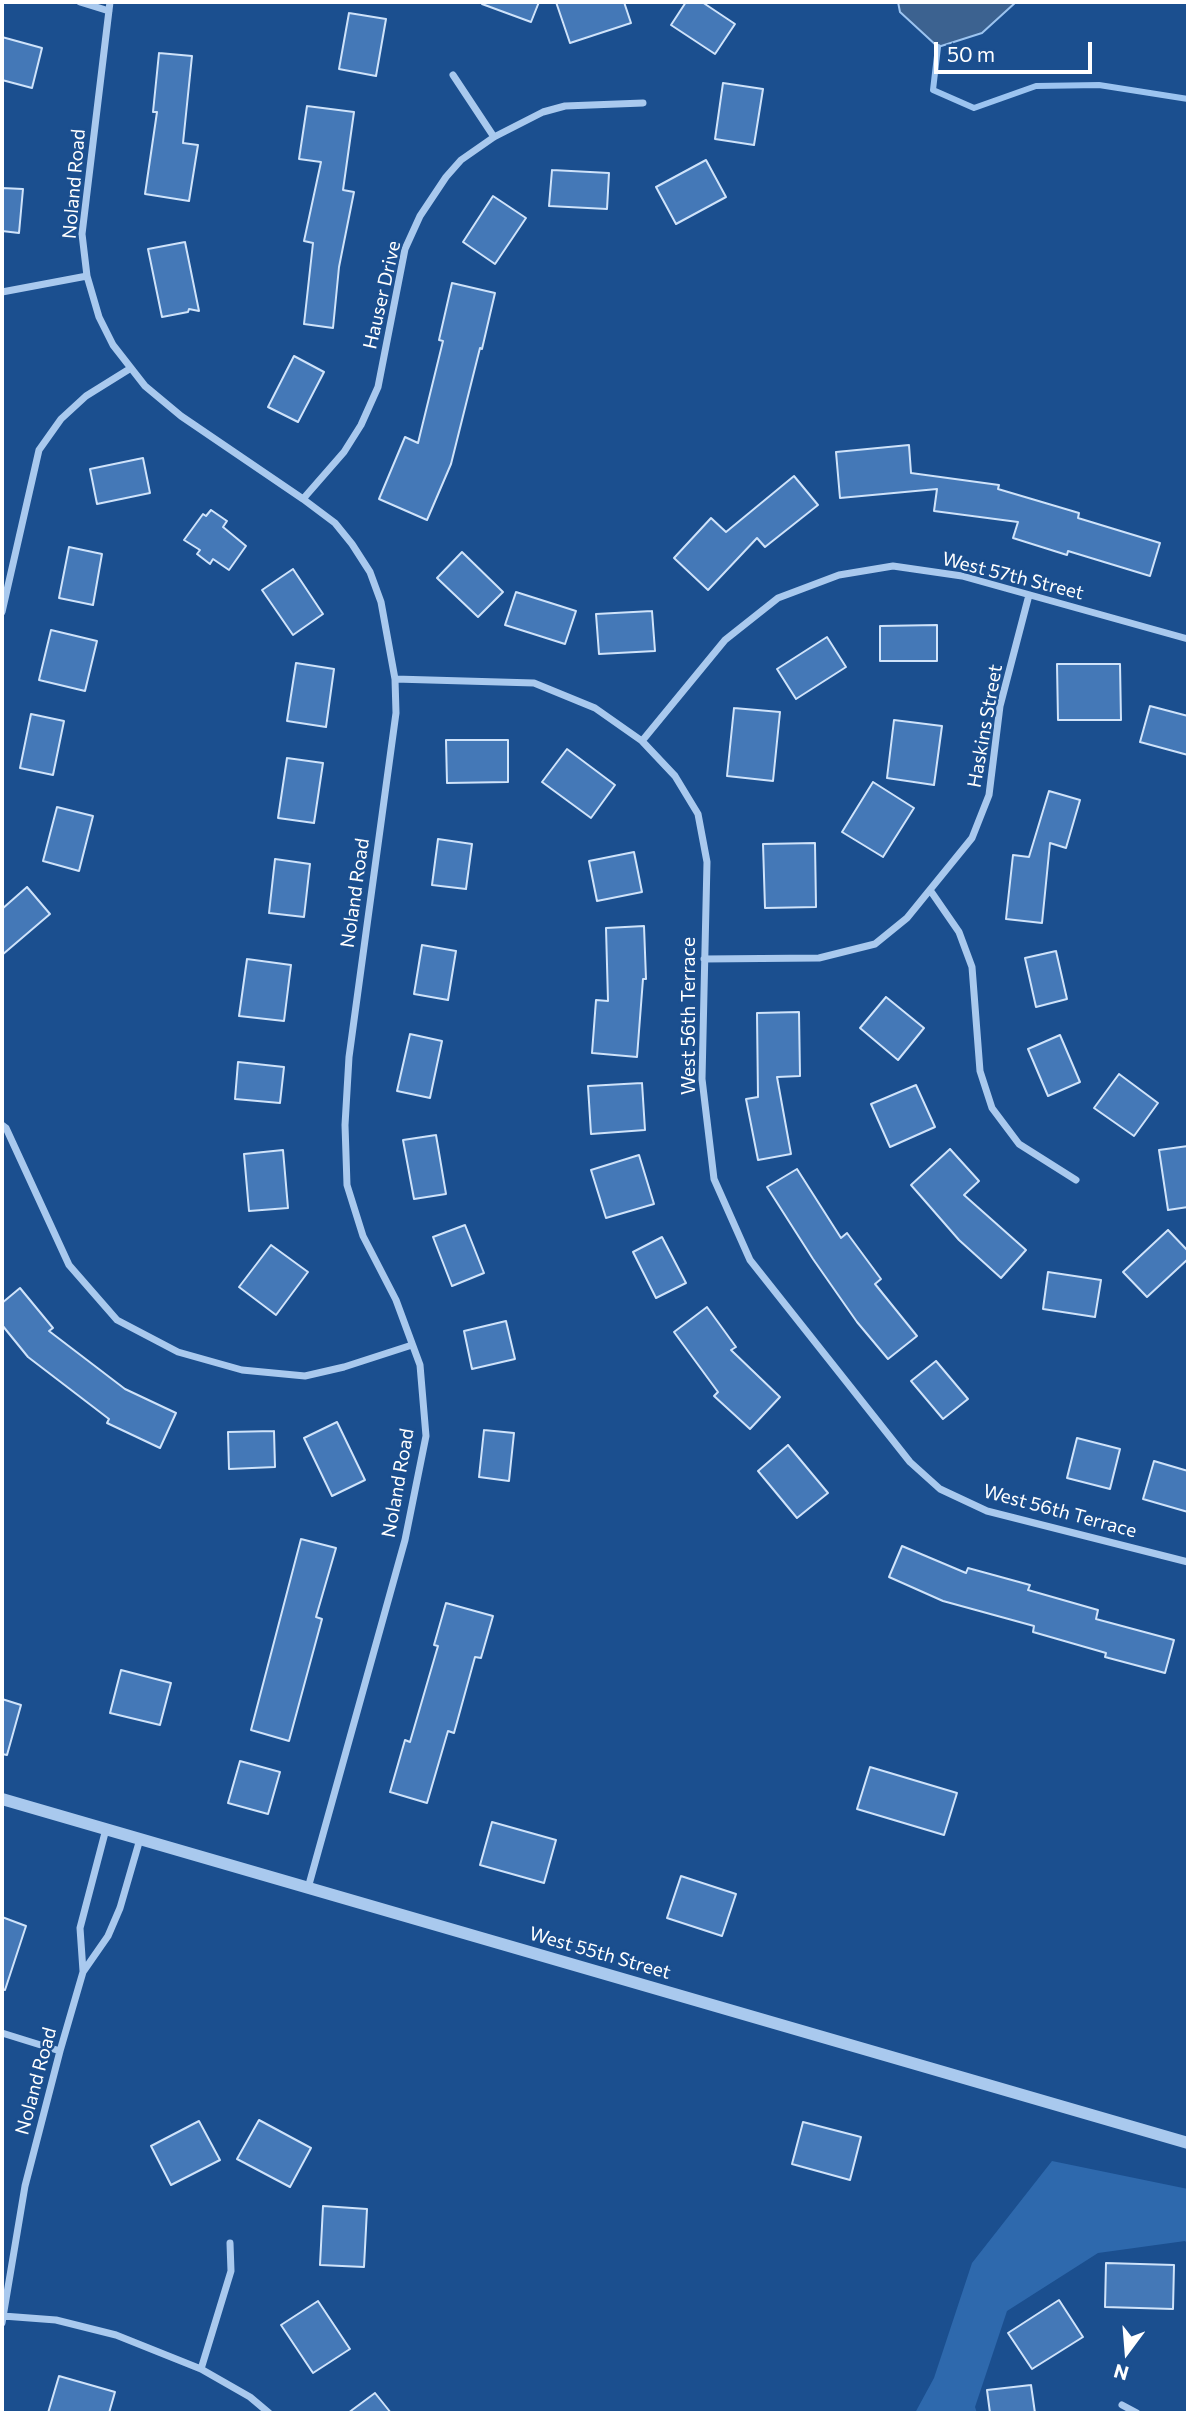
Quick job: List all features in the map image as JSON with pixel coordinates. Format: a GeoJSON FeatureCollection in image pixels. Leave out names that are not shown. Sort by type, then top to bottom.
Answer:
{"type":"FeatureCollection","features":[{"type":"Feature","properties":{"kind":"street"},"geometry":{"type":"LineString","coordinates":[[80,2],[110,6]]}},
{"type":"Feature","properties":{"kind":"street","name":"Noland Road"},"geometry":{"type":"LineString","coordinates":[[110,6],[82,234],[87,276],[99,317],[113,345],[145,386],[181,416],[335,523],[370,572],[381,602],[395,679],[396,713],[349,1057],[345,1125],[347,1185],[363,1236],[396,1300],[420,1365],[426,1436],[405,1540],[308,1888]]}},
{"type":"Feature","properties":{"kind":"street"},"geometry":{"type":"LineString","coordinates":[[453,75],[494,137]]}},
{"type":"Feature","properties":{"kind":"street","name":"Hauser Drive"},"geometry":{"type":"LineString","coordinates":[[303,499],[344,452],[361,425],[378,387],[405,249],[420,216],[446,177],[461,160],[494,137],[543,112],[565,106],[643,103]]}},
{"type":"Feature","properties":{"kind":"street"},"geometry":{"type":"LineString","coordinates":[[2,292],[87,276]]}},
{"type":"Feature","properties":{"kind":"street"},"geometry":{"type":"LineString","coordinates":[[2,610],[39,450],[61,419],[86,396],[131,368]]}},
{"type":"Feature","properties":{"kind":"street","name":"West 57th Street"},"geometry":{"type":"LineString","coordinates":[[642,741],[725,640],[778,598],[839,575],[893,566],[962,576],[1188,639]]}},
{"type":"Feature","properties":{"kind":"street","name":"Haskins Street"},"geometry":{"type":"LineString","coordinates":[[704,959],[819,958],[875,944],[907,918],[972,838],[989,795],[1000,706],[1029,595]]}},
{"type":"Feature","properties":{"kind":"street","name":"West 56th Terrace"},"geometry":{"type":"LineString","coordinates":[[395,679],[534,683],[595,708],[642,741],[675,776],[698,814],[706,862],[702,1079],[714,1179],[751,1260],[910,1461],[940,1489],[987,1511],[1188,1562]]}},
{"type":"Feature","properties":{"kind":"street"},"geometry":{"type":"LineString","coordinates":[[930,890],[959,932],[972,967],[980,1071],[992,1108],[1019,1144],[1076,1180]]}},
{"type":"Feature","properties":{"kind":"street"},"geometry":{"type":"LineString","coordinates":[[2,1125],[6,1128],[68,1265],[117,1320],[178,1352],[242,1370],[306,1376],[412,1345]]}},
{"type":"Feature","properties":{"kind":"street","name":"West 55th Street"},"geometry":{"type":"LineString","coordinates":[[2,1799],[1188,2143]]}},
{"type":"Feature","properties":{"kind":"street","name":"Noland Road"},"geometry":{"type":"LineString","coordinates":[[83,1972],[80,1928],[106,1829]]}},
{"type":"Feature","properties":{"kind":"street","name":"Noland Road"},"geometry":{"type":"LineString","coordinates":[[2,2320],[25,2186],[60,2051],[83,1972],[108,1936],[120,1908],[140,1839]]}},
{"type":"Feature","properties":{"kind":"street"},"geometry":{"type":"LineString","coordinates":[[2,2033],[60,2051]]}},
{"type":"Feature","properties":{"kind":"street"},"geometry":{"type":"LineString","coordinates":[[201,2369],[231,2271],[230,2243]]}},
{"type":"Feature","properties":{"kind":"street"},"geometry":{"type":"LineString","coordinates":[[2,2320],[56,2319],[116,2335],[201,2369],[250,2396],[269,2413]]}},
{"type":"Feature","properties":{"kind":"street"},"geometry":{"type":"LineString","coordinates":[[1122,2405],[1137,2413]]}},
{"type":"Feature","properties":{"kind":"shaded area"},"geometry":{"type":"Polygon","coordinates":[[[898,2],[1016,2],[982,33],[938,47],[900,12],[898,2]]]}},
{"type":"Feature","properties":{"kind":"shaded area"},"geometry":{"type":"Polygon","coordinates":[[[1052,2161],[1188,2189],[1188,2244],[1185,2241],[1098,2253],[1007,2311],[975,2407],[977,2413],[915,2413],[934,2378],[972,2263],[1052,2161]]]}},
{"type":"Feature","properties":{"kind":"building"},"geometry":{"type":"Polygon","coordinates":[[[482,2],[539,2],[531,22],[482,2]]]}},
{"type":"Feature","properties":{"kind":"building"},"geometry":{"type":"Polygon","coordinates":[[[556,2],[624,2],[631,23],[570,43],[556,2]]]}},
{"type":"Feature","properties":{"kind":"building"},"geometry":{"type":"Polygon","coordinates":[[[686,2],[702,2],[735,24],[715,54],[671,25],[686,2]]]}},
{"type":"Feature","properties":{"kind":"building"},"geometry":{"type":"Polygon","coordinates":[[[349,13],[386,19],[376,76],[339,69],[349,13]]]}},
{"type":"Feature","properties":{"kind":"building"},"geometry":{"type":"Polygon","coordinates":[[[2,37],[42,48],[32,88],[2,80],[2,37]]]}},
{"type":"Feature","properties":{"kind":"building"},"geometry":{"type":"Polygon","coordinates":[[[159,53],[192,56],[183,143],[198,145],[189,201],[145,194],[157,112],[153,112],[159,53]]]}},
{"type":"Feature","properties":{"kind":"building"},"geometry":{"type":"Polygon","coordinates":[[[723,83],[763,89],[754,145],[715,139],[723,83]]]}},
{"type":"Feature","properties":{"kind":"building"},"geometry":{"type":"Polygon","coordinates":[[[307,106],[354,112],[343,190],[354,192],[339,267],[333,328],[304,324],[313,243],[304,241],[321,162],[299,159],[307,106]]]}},
{"type":"Feature","properties":{"kind":"building"},"geometry":{"type":"Polygon","coordinates":[[[706,160],[726,197],[676,224],[656,187],[706,160]]]}},
{"type":"Feature","properties":{"kind":"building"},"geometry":{"type":"Polygon","coordinates":[[[552,170],[609,173],[607,209],[549,206],[552,170]]]}},
{"type":"Feature","properties":{"kind":"building"},"geometry":{"type":"Polygon","coordinates":[[[2,188],[23,189],[19,233],[2,231],[2,188]]]}},
{"type":"Feature","properties":{"kind":"building"},"geometry":{"type":"Polygon","coordinates":[[[493,196],[526,218],[495,264],[463,242],[493,196]]]}},
{"type":"Feature","properties":{"kind":"building"},"geometry":{"type":"Polygon","coordinates":[[[185,242],[199,311],[189,309],[188,312],[162,317],[148,249],[185,242]]]}},
{"type":"Feature","properties":{"kind":"building"},"geometry":{"type":"Polygon","coordinates":[[[452,283],[495,293],[451,464],[427,520],[379,499],[405,437],[418,443],[443,341],[439,340],[452,283]]]}},
{"type":"Feature","properties":{"kind":"building"},"geometry":{"type":"Polygon","coordinates":[[[294,356],[324,372],[298,422],[268,407],[294,356]]]}},
{"type":"Feature","properties":{"kind":"building"},"geometry":{"type":"Polygon","coordinates":[[[909,445],[911,473],[999,485],[998,489],[1079,513],[1078,518],[1160,543],[1150,576],[1068,551],[1067,555],[1013,538],[1018,522],[934,511],[937,489],[840,498],[836,452],[909,445]]]}},
{"type":"Feature","properties":{"kind":"building"},"geometry":{"type":"Polygon","coordinates":[[[143,458],[150,493],[97,504],[90,469],[143,458]]]}},
{"type":"Feature","properties":{"kind":"building"},"geometry":{"type":"Polygon","coordinates":[[[794,476],[818,505],[765,547],[757,538],[708,590],[674,558],[711,518],[726,532],[794,476]]]}},
{"type":"Feature","properties":{"kind":"building"},"geometry":{"type":"Polygon","coordinates":[[[211,510],[227,521],[223,527],[246,546],[229,570],[213,559],[210,564],[197,554],[200,550],[184,540],[203,514],[206,516],[211,510]]]}},
{"type":"Feature","properties":{"kind":"building"},"geometry":{"type":"Polygon","coordinates":[[[69,547],[102,554],[93,605],[59,598],[69,547]]]}},
{"type":"Feature","properties":{"kind":"building"},"geometry":{"type":"Polygon","coordinates":[[[462,552],[503,592],[478,617],[437,578],[462,552]]]}},
{"type":"Feature","properties":{"kind":"building"},"geometry":{"type":"Polygon","coordinates":[[[293,569],[323,614],[293,635],[262,590],[293,569]]]}},
{"type":"Feature","properties":{"kind":"building"},"geometry":{"type":"Polygon","coordinates":[[[516,592],[576,611],[565,644],[505,625],[516,592]]]}},
{"type":"Feature","properties":{"kind":"building"},"geometry":{"type":"Polygon","coordinates":[[[652,611],[655,651],[599,654],[596,614],[652,611]]]}},
{"type":"Feature","properties":{"kind":"building"},"geometry":{"type":"Polygon","coordinates":[[[937,625],[937,661],[880,661],[880,626],[937,625]]]}},
{"type":"Feature","properties":{"kind":"building"},"geometry":{"type":"Polygon","coordinates":[[[51,630],[97,641],[85,691],[39,680],[51,630]]]}},
{"type":"Feature","properties":{"kind":"building"},"geometry":{"type":"Polygon","coordinates":[[[827,637],[846,667],[796,699],[777,669],[827,637]]]}},
{"type":"Feature","properties":{"kind":"building"},"geometry":{"type":"Polygon","coordinates":[[[296,663],[334,669],[326,727],[287,721],[296,663]]]}},
{"type":"Feature","properties":{"kind":"building"},"geometry":{"type":"Polygon","coordinates":[[[1057,664],[1120,664],[1121,720],[1058,720],[1057,664]]]}},
{"type":"Feature","properties":{"kind":"building"},"geometry":{"type":"Polygon","coordinates":[[[1150,706],[1188,716],[1188,755],[1140,742],[1150,706]]]}},
{"type":"Feature","properties":{"kind":"building"},"geometry":{"type":"Polygon","coordinates":[[[734,708],[780,712],[773,781],[727,776],[734,708]]]}},
{"type":"Feature","properties":{"kind":"building"},"geometry":{"type":"Polygon","coordinates":[[[31,714],[64,721],[53,775],[20,768],[31,714]]]}},
{"type":"Feature","properties":{"kind":"building"},"geometry":{"type":"Polygon","coordinates":[[[894,720],[942,726],[934,785],[887,778],[894,720]]]}},
{"type":"Feature","properties":{"kind":"building"},"geometry":{"type":"Polygon","coordinates":[[[446,740],[508,740],[508,782],[447,783],[446,740]]]}},
{"type":"Feature","properties":{"kind":"building"},"geometry":{"type":"Polygon","coordinates":[[[567,749],[615,785],[591,818],[542,782],[567,749]]]}},
{"type":"Feature","properties":{"kind":"building"},"geometry":{"type":"Polygon","coordinates":[[[287,758],[323,763],[314,823],[278,818],[287,758]]]}},
{"type":"Feature","properties":{"kind":"building"},"geometry":{"type":"Polygon","coordinates":[[[873,782],[914,808],[883,857],[842,832],[873,782]]]}},
{"type":"Feature","properties":{"kind":"building"},"geometry":{"type":"Polygon","coordinates":[[[1049,791],[1080,800],[1066,848],[1050,843],[1042,923],[1006,919],[1013,855],[1029,857],[1049,791]]]}},
{"type":"Feature","properties":{"kind":"building"},"geometry":{"type":"Polygon","coordinates":[[[57,807],[93,816],[79,871],[43,861],[57,807]]]}},
{"type":"Feature","properties":{"kind":"building"},"geometry":{"type":"Polygon","coordinates":[[[438,839],[472,844],[466,889],[432,885],[438,839]]]}},
{"type":"Feature","properties":{"kind":"building"},"geometry":{"type":"Polygon","coordinates":[[[815,843],[816,907],[765,908],[763,844],[815,843]]]}},
{"type":"Feature","properties":{"kind":"building"},"geometry":{"type":"Polygon","coordinates":[[[634,852],[642,892],[597,901],[589,861],[634,852]]]}},
{"type":"Feature","properties":{"kind":"building"},"geometry":{"type":"Polygon","coordinates":[[[275,859],[310,864],[304,917],[269,913],[275,859]]]}},
{"type":"Feature","properties":{"kind":"building"},"geometry":{"type":"Polygon","coordinates":[[[27,887],[50,914],[2,955],[2,909],[27,887]]]}},
{"type":"Feature","properties":{"kind":"building"},"geometry":{"type":"Polygon","coordinates":[[[644,926],[646,979],[643,979],[637,1057],[592,1053],[596,1000],[608,1001],[606,928],[644,926]]]}},
{"type":"Feature","properties":{"kind":"building"},"geometry":{"type":"Polygon","coordinates":[[[422,945],[456,951],[448,1000],[414,994],[422,945]]]}},
{"type":"Feature","properties":{"kind":"building"},"geometry":{"type":"Polygon","coordinates":[[[1056,951],[1067,999],[1036,1007],[1025,958],[1056,951]]]}},
{"type":"Feature","properties":{"kind":"building"},"geometry":{"type":"Polygon","coordinates":[[[247,959],[291,965],[284,1021],[239,1016],[247,959]]]}},
{"type":"Feature","properties":{"kind":"building"},"geometry":{"type":"Polygon","coordinates":[[[886,997],[924,1028],[898,1060],[860,1028],[886,997]]]}},
{"type":"Feature","properties":{"kind":"building"},"geometry":{"type":"Polygon","coordinates":[[[799,1012],[800,1076],[777,1077],[791,1154],[758,1160],[746,1099],[758,1097],[757,1013],[799,1012]]]}},
{"type":"Feature","properties":{"kind":"building"},"geometry":{"type":"Polygon","coordinates":[[[410,1034],[442,1041],[430,1098],[397,1091],[410,1034]]]}},
{"type":"Feature","properties":{"kind":"building"},"geometry":{"type":"Polygon","coordinates":[[[1060,1035],[1080,1082],[1048,1096],[1028,1049],[1060,1035]]]}},
{"type":"Feature","properties":{"kind":"building"},"geometry":{"type":"Polygon","coordinates":[[[238,1062],[284,1067],[280,1103],[235,1099],[238,1062]]]}},
{"type":"Feature","properties":{"kind":"building"},"geometry":{"type":"Polygon","coordinates":[[[1119,1074],[1158,1103],[1134,1136],[1094,1108],[1119,1074]]]}},
{"type":"Feature","properties":{"kind":"building"},"geometry":{"type":"Polygon","coordinates":[[[642,1083],[645,1130],[591,1134],[588,1086],[642,1083]]]}},
{"type":"Feature","properties":{"kind":"building"},"geometry":{"type":"Polygon","coordinates":[[[916,1085],[935,1127],[890,1147],[871,1104],[916,1085]]]}},
{"type":"Feature","properties":{"kind":"building"},"geometry":{"type":"Polygon","coordinates":[[[436,1135],[446,1194],[414,1199],[403,1140],[436,1135]]]}},
{"type":"Feature","properties":{"kind":"building"},"geometry":{"type":"Polygon","coordinates":[[[1188,1146],[1188,1207],[1168,1210],[1159,1150],[1188,1146]]]}},
{"type":"Feature","properties":{"kind":"building"},"geometry":{"type":"Polygon","coordinates":[[[950,1149],[979,1181],[964,1195],[1026,1250],[1001,1278],[959,1240],[911,1185],[950,1149]]]}},
{"type":"Feature","properties":{"kind":"building"},"geometry":{"type":"Polygon","coordinates":[[[283,1150],[288,1208],[249,1211],[244,1154],[283,1150]]]}},
{"type":"Feature","properties":{"kind":"building"},"geometry":{"type":"Polygon","coordinates":[[[639,1155],[654,1204],[606,1218],[591,1170],[639,1155]]]}},
{"type":"Feature","properties":{"kind":"building"},"geometry":{"type":"Polygon","coordinates":[[[797,1169],[841,1238],[847,1233],[881,1279],[875,1284],[917,1336],[888,1359],[857,1322],[767,1187],[797,1169]]]}},
{"type":"Feature","properties":{"kind":"building"},"geometry":{"type":"Polygon","coordinates":[[[465,1225],[484,1273],[452,1286],[433,1237],[465,1225]]]}},
{"type":"Feature","properties":{"kind":"building"},"geometry":{"type":"Polygon","coordinates":[[[1168,1230],[1188,1251],[1188,1259],[1147,1297],[1123,1272],[1168,1230]]]}},
{"type":"Feature","properties":{"kind":"building"},"geometry":{"type":"Polygon","coordinates":[[[662,1237],[686,1283],[656,1298],[633,1252],[662,1237]]]}},
{"type":"Feature","properties":{"kind":"building"},"geometry":{"type":"Polygon","coordinates":[[[271,1245],[308,1272],[276,1315],[239,1287],[271,1245]]]}},
{"type":"Feature","properties":{"kind":"building"},"geometry":{"type":"Polygon","coordinates":[[[1048,1272],[1101,1280],[1095,1317],[1043,1309],[1048,1272]]]}},
{"type":"Feature","properties":{"kind":"building"},"geometry":{"type":"Polygon","coordinates":[[[20,1288],[53,1328],[49,1331],[125,1389],[176,1413],[160,1448],[107,1423],[109,1419],[28,1357],[2,1325],[2,1303],[20,1288]]]}},
{"type":"Feature","properties":{"kind":"building"},"geometry":{"type":"Polygon","coordinates":[[[707,1307],[736,1347],[731,1350],[780,1397],[750,1429],[714,1396],[718,1392],[674,1332],[707,1307]]]}},
{"type":"Feature","properties":{"kind":"building"},"geometry":{"type":"Polygon","coordinates":[[[506,1321],[515,1359],[472,1369],[464,1331],[506,1321]]]}},
{"type":"Feature","properties":{"kind":"building"},"geometry":{"type":"Polygon","coordinates":[[[936,1361],[968,1399],[943,1419],[911,1381],[936,1361]]]}},
{"type":"Feature","properties":{"kind":"building"},"geometry":{"type":"Polygon","coordinates":[[[337,1422],[365,1480],[332,1496],[304,1438],[337,1422]]]}},
{"type":"Feature","properties":{"kind":"building"},"geometry":{"type":"Polygon","coordinates":[[[484,1430],[514,1433],[509,1481],[479,1477],[484,1430]]]}},
{"type":"Feature","properties":{"kind":"building"},"geometry":{"type":"Polygon","coordinates":[[[274,1431],[275,1467],[229,1469],[228,1432],[274,1431]]]}},
{"type":"Feature","properties":{"kind":"building"},"geometry":{"type":"Polygon","coordinates":[[[1077,1438],[1120,1449],[1110,1489],[1067,1478],[1077,1438]]]}},
{"type":"Feature","properties":{"kind":"building"},"geometry":{"type":"Polygon","coordinates":[[[788,1445],[828,1493],[797,1518],[758,1471],[788,1445]]]}},
{"type":"Feature","properties":{"kind":"building"},"geometry":{"type":"Polygon","coordinates":[[[1154,1461],[1188,1471],[1188,1512],[1143,1499],[1154,1461]]]}},
{"type":"Feature","properties":{"kind":"building"},"geometry":{"type":"Polygon","coordinates":[[[301,1539],[336,1548],[316,1617],[322,1619],[289,1741],[251,1730],[301,1539]]]}},
{"type":"Feature","properties":{"kind":"building"},"geometry":{"type":"Polygon","coordinates":[[[902,1546],[966,1573],[968,1568],[1030,1585],[1028,1590],[1098,1610],[1096,1619],[1174,1640],[1165,1673],[1105,1657],[1106,1653],[1033,1632],[1034,1626],[943,1601],[889,1577],[902,1546]]]}},
{"type":"Feature","properties":{"kind":"building"},"geometry":{"type":"Polygon","coordinates":[[[446,1603],[493,1616],[481,1658],[475,1657],[454,1733],[448,1731],[427,1803],[390,1792],[405,1740],[410,1742],[438,1646],[434,1645],[446,1603]]]}},
{"type":"Feature","properties":{"kind":"building"},"geometry":{"type":"Polygon","coordinates":[[[121,1670],[171,1683],[160,1725],[110,1713],[121,1670]]]}},
{"type":"Feature","properties":{"kind":"building"},"geometry":{"type":"Polygon","coordinates":[[[2,1699],[21,1705],[7,1755],[2,1754],[2,1699]]]}},
{"type":"Feature","properties":{"kind":"building"},"geometry":{"type":"Polygon","coordinates":[[[240,1761],[280,1772],[268,1814],[228,1803],[240,1761]]]}},
{"type":"Feature","properties":{"kind":"building"},"geometry":{"type":"Polygon","coordinates":[[[870,1767],[957,1793],[944,1835],[857,1809],[870,1767]]]}},
{"type":"Feature","properties":{"kind":"building"},"geometry":{"type":"Polygon","coordinates":[[[492,1822],[556,1840],[544,1883],[480,1865],[492,1822]]]}},
{"type":"Feature","properties":{"kind":"building"},"geometry":{"type":"Polygon","coordinates":[[[681,1876],[736,1894],[722,1936],[667,1918],[681,1876]]]}},
{"type":"Feature","properties":{"kind":"building"},"geometry":{"type":"Polygon","coordinates":[[[2,1917],[26,1926],[5,1990],[2,1989],[2,1917]]]}},
{"type":"Feature","properties":{"kind":"building"},"geometry":{"type":"Polygon","coordinates":[[[259,2120],[311,2148],[290,2187],[237,2159],[259,2120]]]}},
{"type":"Feature","properties":{"kind":"building"},"geometry":{"type":"Polygon","coordinates":[[[199,2121],[220,2160],[171,2185],[151,2146],[199,2121]]]}},
{"type":"Feature","properties":{"kind":"building"},"geometry":{"type":"Polygon","coordinates":[[[803,2122],[861,2137],[850,2180],[792,2164],[803,2122]]]}},
{"type":"Feature","properties":{"kind":"building"},"geometry":{"type":"Polygon","coordinates":[[[323,2206],[367,2209],[364,2267],[320,2265],[323,2206]]]}},
{"type":"Feature","properties":{"kind":"building"},"geometry":{"type":"Polygon","coordinates":[[[1106,2263],[1174,2265],[1173,2309],[1105,2307],[1106,2263]]]}},
{"type":"Feature","properties":{"kind":"building"},"geometry":{"type":"Polygon","coordinates":[[[1059,2300],[1083,2337],[1032,2369],[1008,2333],[1059,2300]]]}},
{"type":"Feature","properties":{"kind":"building"},"geometry":{"type":"Polygon","coordinates":[[[318,2301],[350,2349],[313,2373],[281,2325],[318,2301]]]}},
{"type":"Feature","properties":{"kind":"building"},"geometry":{"type":"Polygon","coordinates":[[[59,2376],[115,2392],[109,2413],[48,2413],[59,2376]]]}},
{"type":"Feature","properties":{"kind":"building"},"geometry":{"type":"Polygon","coordinates":[[[1031,2385],[1035,2413],[990,2413],[987,2390],[1031,2385]]]}},
{"type":"Feature","properties":{"kind":"building"},"geometry":{"type":"Polygon","coordinates":[[[375,2393],[391,2413],[348,2413],[375,2393]]]}},
{"type":"Feature","properties":{"kind":"waterway"},"geometry":{"type":"LineString","coordinates":[[938,47],[933,90],[974,108],[1036,86],[1099,85],[1188,99]]}}]}
